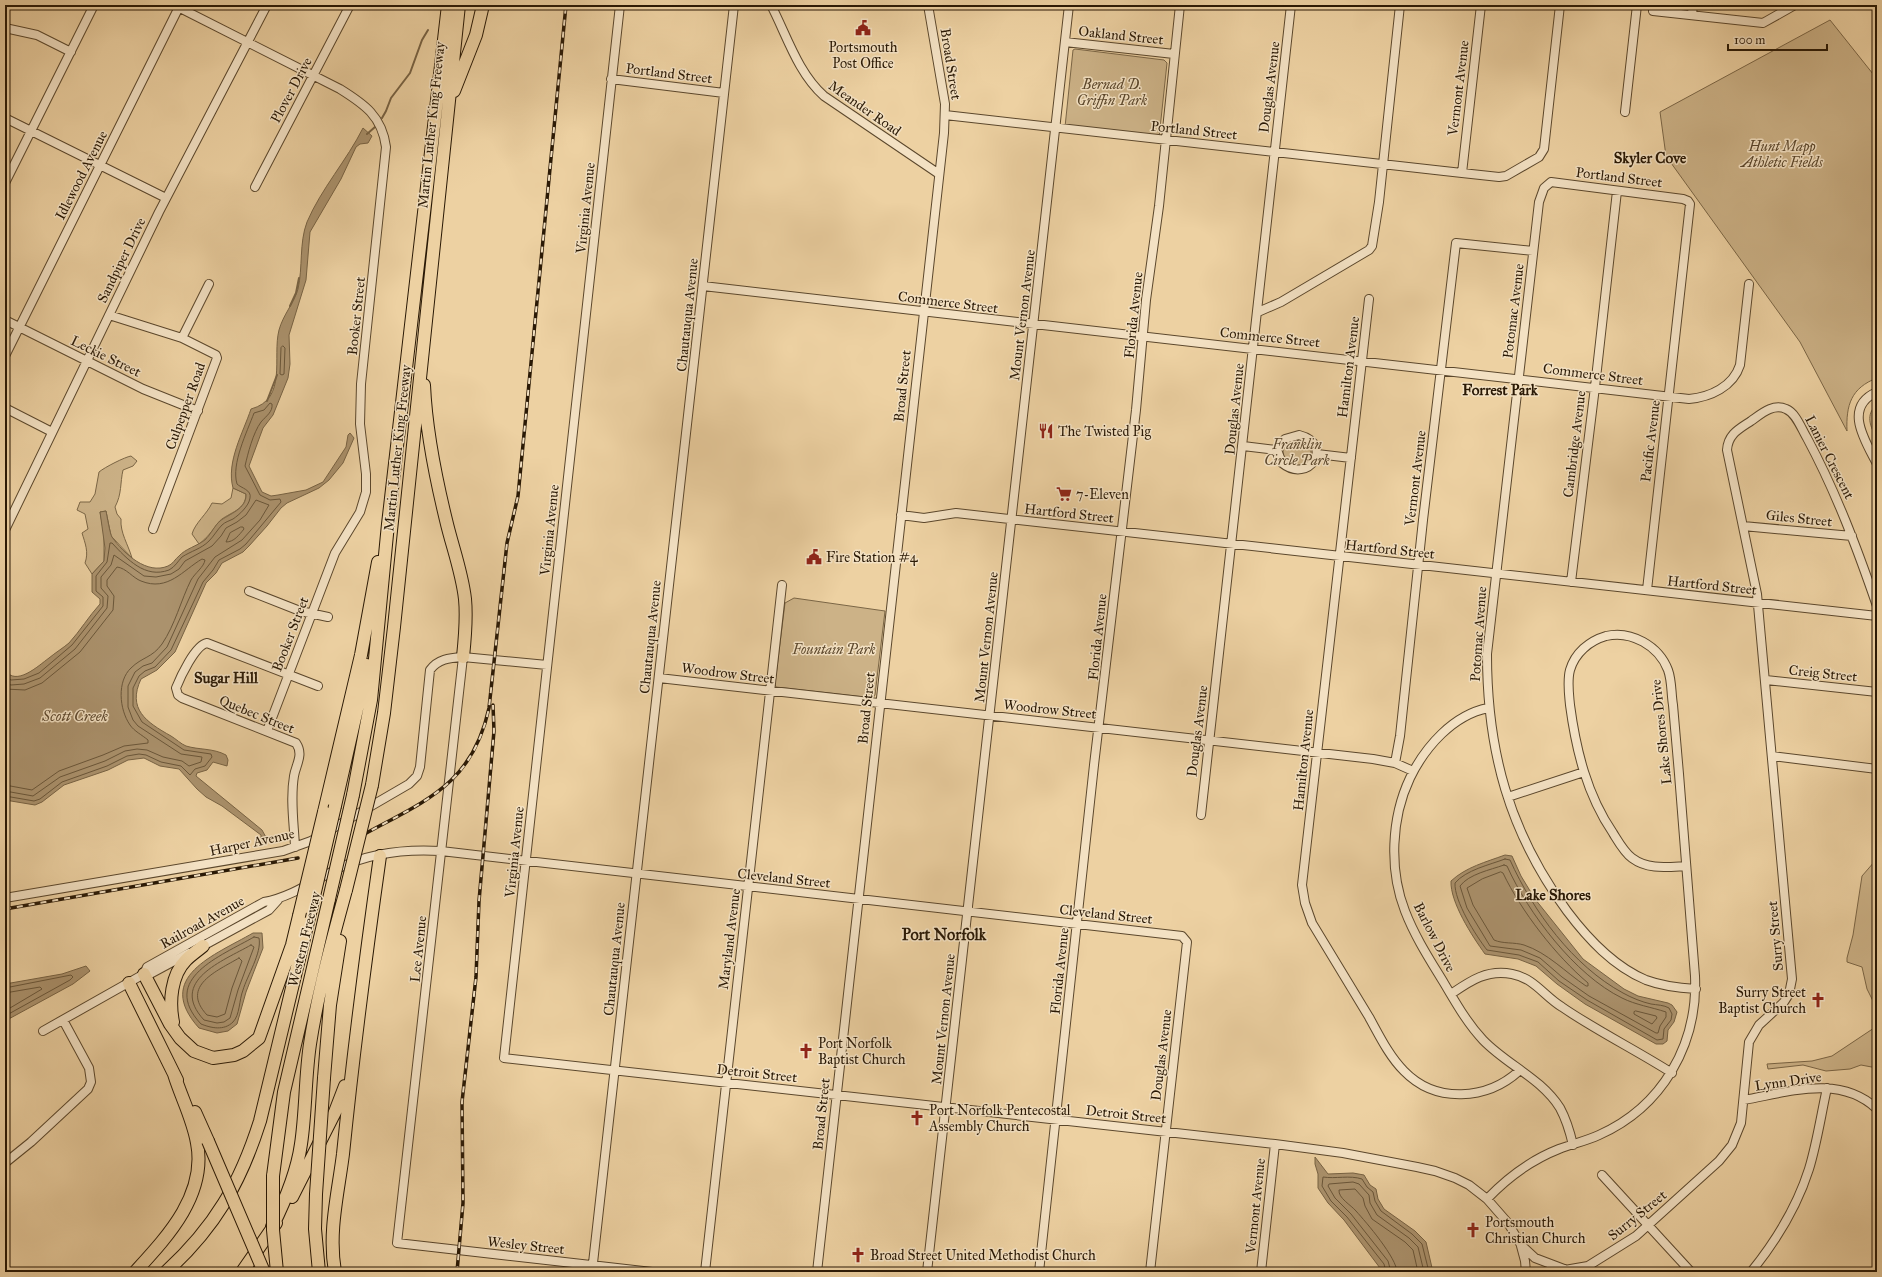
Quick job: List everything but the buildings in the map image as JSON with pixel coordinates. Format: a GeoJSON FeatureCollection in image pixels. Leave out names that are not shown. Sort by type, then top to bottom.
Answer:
{"type":"FeatureCollection","features":[{"type":"Feature","properties":{"kind":"highway"},"geometry":{"type":"LineString","coordinates":[[440,64],[440,26],[442,5]]}},
{"type":"Feature","properties":{"kind":"highway","name":"Martin Luther King Freeway"},"geometry":{"type":"LineString","coordinates":[[380,614],[388,524],[448,5]]}},
{"type":"Feature","properties":{"kind":"highway","name":"Martin Luther King Freeway"},"geometry":{"type":"LineString","coordinates":[[346,890],[372,786],[384,713],[459,5]]}},
{"type":"Feature","properties":{"kind":"highway"},"geometry":{"type":"LineString","coordinates":[[446,127],[453,95],[476,35],[483,5]]}},
{"type":"Feature","properties":{"kind":"highway"},"geometry":{"type":"LineString","coordinates":[[423,345],[425,399],[430,446],[446,519],[462,579],[465,599],[466,614],[463,657]]}},
{"type":"Feature","properties":{"kind":"highway"},"geometry":{"type":"LineString","coordinates":[[144,974],[175,1031],[194,1051],[212,1058],[234,1055],[252,1045],[258,1038],[292,945],[361,656],[374,581],[388,524]]}},
{"type":"Feature","properties":{"kind":"highway"},"geometry":{"type":"LineString","coordinates":[[166,1272],[200,1238],[220,1211],[237,1182],[250,1152],[260,1121],[311,910],[380,614]]}},
{"type":"Feature","properties":{"kind":"highway","name":"Western Freeway"},"geometry":{"type":"LineString","coordinates":[[277,1272],[273,1230],[273,1176],[284,1092],[353,796],[367,728],[380,614]]}},
{"type":"Feature","properties":{"kind":"highway"},"geometry":{"type":"LineString","coordinates":[[334,1272],[331,1234],[341,1174],[354,1048],[380,856]]}},
{"type":"Feature","properties":{"kind":"highway"},"geometry":{"type":"LineString","coordinates":[[319,1272],[316,1237],[316,1194],[324,1078],[330,1005],[346,890]]}},
{"type":"Feature","properties":{"kind":"highway"},"geometry":{"type":"LineString","coordinates":[[269,1234],[281,1209],[297,1166],[301,1144],[310,1045],[317,1004],[346,890]]}},
{"type":"Feature","properties":{"kind":"highway"},"geometry":{"type":"LineString","coordinates":[[175,1031],[170,1008],[174,979],[185,961],[203,946]]}},
{"type":"Feature","properties":{"kind":"highway"},"geometry":{"type":"LineString","coordinates":[[129,982],[208,1141],[264,1272]]}},
{"type":"Feature","properties":{"kind":"highway"},"geometry":{"type":"LineString","coordinates":[[242,1272],[269,1234],[299,1187],[336,1112],[344,1090],[354,1048]]}},
{"type":"Feature","properties":{"kind":"highway"},"geometry":{"type":"LineString","coordinates":[[134,1272],[178,1221],[190,1200],[196,1181],[199,1162],[197,1144],[191,1120],[182,1101],[174,1074]]}},
{"type":"Feature","properties":{"kind":"street"},"geometry":{"type":"LineString","coordinates":[[5,183],[94,5]]}},
{"type":"Feature","properties":{"kind":"street","name":"Sandpiper Drive"},"geometry":{"type":"LineString","coordinates":[[5,530],[166,198],[267,5]]}},
{"type":"Feature","properties":{"kind":"street","name":"Plover Drive"},"geometry":{"type":"LineString","coordinates":[[255,187],[350,5]]}},
{"type":"Feature","properties":{"kind":"street","name":"Virginia Avenue"},"geometry":{"type":"LineString","coordinates":[[504,1058],[527,862],[547,665],[620,5]]}},
{"type":"Feature","properties":{"kind":"street","name":"Chautauqua Avenue"},"geometry":{"type":"LineString","coordinates":[[592,1269],[734,5]]}},
{"type":"Feature","properties":{"kind":"street","name":"Meander Road"},"geometry":{"type":"LineString","coordinates":[[771,5],[804,73],[815,88],[824,96],[939,174]]}},
{"type":"Feature","properties":{"kind":"street","name":"Broad Street"},"geometry":{"type":"LineString","coordinates":[[817,1272],[835,1095],[939,174],[945,104],[928,5]]}},
{"type":"Feature","properties":{"kind":"street","name":"Mount Vernon Avenue"},"geometry":{"type":"LineString","coordinates":[[927,1272],[1069,5]]}},
{"type":"Feature","properties":{"kind":"street","name":"Florida Avenue"},"geometry":{"type":"LineString","coordinates":[[1039,1272],[1180,5]]}},
{"type":"Feature","properties":{"kind":"street","name":"Douglas Avenue"},"geometry":{"type":"LineString","coordinates":[[1201,815],[1291,5]]}},
{"type":"Feature","properties":{"kind":"street"},"geometry":{"type":"LineString","coordinates":[[1258,312],[1291,296],[1369,250],[1372,246],[1375,235],[1400,5]]}},
{"type":"Feature","properties":{"kind":"street","name":"Vermont Avenue"},"geometry":{"type":"LineString","coordinates":[[1462,174],[1481,5]]}},
{"type":"Feature","properties":{"kind":"street","name":"Portland Street"},"geometry":{"type":"LineString","coordinates":[[944,115],[1462,174],[1498,177],[1506,176],[1539,157],[1544,149],[1560,5]]}},
{"type":"Feature","properties":{"kind":"street"},"geometry":{"type":"LineString","coordinates":[[1625,112],[1637,5]]}},
{"type":"Feature","properties":{"kind":"street"},"geometry":{"type":"LineString","coordinates":[[1692,15],[1693,5]]}},
{"type":"Feature","properties":{"kind":"street"},"geometry":{"type":"LineString","coordinates":[[1653,11],[1763,23],[1794,5]]}},
{"type":"Feature","properties":{"kind":"street","name":"Booker Street"},"geometry":{"type":"LineString","coordinates":[[178,6],[340,89],[368,108],[380,126],[385,137],[386,157],[361,384],[360,424],[366,474],[366,492],[360,512],[335,553],[267,731]]}},
{"type":"Feature","properties":{"kind":"street","name":"Idlewood Avenue"},"geometry":{"type":"LineString","coordinates":[[5,356],[101,165],[178,6]]}},
{"type":"Feature","properties":{"kind":"street"},"geometry":{"type":"LineString","coordinates":[[5,28],[37,35],[71,52]]}},
{"type":"Feature","properties":{"kind":"street","name":"Oakland Street"},"geometry":{"type":"LineString","coordinates":[[1065,42],[1174,54]]}},
{"type":"Feature","properties":{"kind":"street","name":"Portland Street"},"geometry":{"type":"LineString","coordinates":[[611,79],[724,93]]}},
{"type":"Feature","properties":{"kind":"street"},"geometry":{"type":"LineString","coordinates":[[5,118],[166,198]]}},
{"type":"Feature","properties":{"kind":"street","name":"Portland Street"},"geometry":{"type":"LineString","coordinates":[[1546,186],[1555,182],[1617,191],[1683,198],[1688,201]]}},
{"type":"Feature","properties":{"kind":"street","name":"Potomac Avenue"},"geometry":{"type":"LineString","coordinates":[[1546,186],[1539,202],[1487,654],[1488,708],[1496,754],[1517,824],[1538,867],[1564,907],[1591,941],[1618,963],[1645,979],[1673,987],[1696,989]]}},
{"type":"Feature","properties":{"kind":"street","name":"Cambridge Avenue"},"geometry":{"type":"LineString","coordinates":[[1571,582],[1617,191]]}},
{"type":"Feature","properties":{"kind":"street","name":"Pacific Avenue"},"geometry":{"type":"LineString","coordinates":[[1647,590],[1691,208],[1688,201]]}},
{"type":"Feature","properties":{"kind":"street","name":"Vermont Avenue"},"geometry":{"type":"LineString","coordinates":[[1395,763],[1400,736],[1418,565],[1456,243],[1533,251]]}},
{"type":"Feature","properties":{"kind":"street"},"geometry":{"type":"LineString","coordinates":[[182,338],[209,284]]}},
{"type":"Feature","properties":{"kind":"street","name":"Commerce Street"},"geometry":{"type":"LineString","coordinates":[[703,286],[1033,325],[1441,369],[1689,399],[1706,396],[1726,386],[1736,375],[1740,365],[1750,284]]}},
{"type":"Feature","properties":{"kind":"street","name":"Hamilton Avenue"},"geometry":{"type":"LineString","coordinates":[[1369,299],[1302,885],[1305,903],[1312,923],[1382,1039],[1407,1073],[1429,1087],[1448,1093],[1471,1094],[1482,1092],[1502,1084],[1519,1071]]}},
{"type":"Feature","properties":{"kind":"street","name":"Culpepper Road"},"geometry":{"type":"LineString","coordinates":[[109,315],[182,338],[216,355],[217,358],[153,529]]}},
{"type":"Feature","properties":{"kind":"street","name":"Leckie Street"},"geometry":{"type":"LineString","coordinates":[[5,320],[86,362],[143,389],[198,411]]}},
{"type":"Feature","properties":{"kind":"street"},"geometry":{"type":"LineString","coordinates":[[1877,392],[1864,402],[1858,420],[1860,431],[1877,464]]}},
{"type":"Feature","properties":{"kind":"street","name":"Lanier Crescent"},"geometry":{"type":"LineString","coordinates":[[1758,603],[1727,450],[1733,433],[1771,408],[1779,407],[1790,411],[1794,415],[1832,487],[1852,536],[1877,606]]}},
{"type":"Feature","properties":{"kind":"street"},"geometry":{"type":"LineString","coordinates":[[5,408],[52,432]]}},
{"type":"Feature","properties":{"kind":"street"},"geometry":{"type":"LineString","coordinates":[[1299,435],[1312,442],[1315,446],[1317,454],[1310,466],[1295,469],[1282,463],[1277,450],[1285,438],[1299,435]]}},
{"type":"Feature","properties":{"kind":"street"},"geometry":{"type":"LineString","coordinates":[[1243,446],[1277,450]]}},
{"type":"Feature","properties":{"kind":"street"},"geometry":{"type":"LineString","coordinates":[[1317,454],[1350,458]]}},
{"type":"Feature","properties":{"kind":"street","name":"Hartford Street"},"geometry":{"type":"LineString","coordinates":[[901,515],[924,518],[956,513],[1877,616]]}},
{"type":"Feature","properties":{"kind":"street","name":"Giles Street"},"geometry":{"type":"LineString","coordinates":[[1743,526],[1852,536]]}},
{"type":"Feature","properties":{"kind":"street","name":"Maryland Avenue"},"geometry":{"type":"LineString","coordinates":[[705,1272],[782,585]]}},
{"type":"Feature","properties":{"kind":"street"},"geometry":{"type":"LineString","coordinates":[[249,591],[312,614],[328,617]]}},
{"type":"Feature","properties":{"kind":"street","name":"Surry Street"},"geometry":{"type":"LineString","coordinates":[[1554,1272],[1564,1269],[1589,1269],[1624,1245],[1649,1226],[1727,1152],[1735,1140],[1741,1123],[1747,1050],[1749,1042],[1759,1025],[1784,1002],[1789,994],[1792,979],[1758,603]]}},
{"type":"Feature","properties":{"kind":"street","name":"Lake Shores Drive"},"geometry":{"type":"LineString","coordinates":[[1488,1199],[1512,1176],[1548,1154],[1600,1135],[1630,1118],[1651,1099],[1672,1073],[1688,1039],[1691,1026],[1696,989],[1686,866],[1670,677],[1663,660],[1656,652],[1642,641],[1624,636],[1599,638],[1583,648],[1573,662],[1568,676],[1577,746],[1591,792],[1607,825],[1632,858],[1641,863],[1659,868],[1686,866]]}},
{"type":"Feature","properties":{"kind":"street","name":"Quebec Street"},"geometry":{"type":"LineString","coordinates":[[288,674],[232,652],[209,644],[203,644],[187,665],[179,680],[176,692],[182,698],[296,743],[300,749],[300,757],[293,781],[295,847]]}},
{"type":"Feature","properties":{"kind":"street"},"geometry":{"type":"LineString","coordinates":[[463,657],[547,665]]}},
{"type":"Feature","properties":{"kind":"street","name":"Harper Avenue"},"geometry":{"type":"LineString","coordinates":[[5,898],[197,867],[283,851],[311,840],[409,784],[417,776],[420,767],[430,670],[440,660],[463,657]]}},
{"type":"Feature","properties":{"kind":"street","name":"Lee Avenue"},"geometry":{"type":"LineString","coordinates":[[397,1243],[463,657]]}},
{"type":"Feature","properties":{"kind":"street"},"geometry":{"type":"LineString","coordinates":[[288,674],[318,686]]}},
{"type":"Feature","properties":{"kind":"street","name":"Woodrow Street"},"geometry":{"type":"LineString","coordinates":[[659,678],[1317,752],[1386,761],[1414,771]]}},
{"type":"Feature","properties":{"kind":"street","name":"Creig Street"},"geometry":{"type":"LineString","coordinates":[[1766,680],[1877,692]]}},
{"type":"Feature","properties":{"kind":"street","name":"Barlow Drive"},"geometry":{"type":"LineString","coordinates":[[1488,708],[1468,714],[1450,726],[1426,754],[1414,771],[1402,800],[1398,816],[1395,850],[1397,880],[1405,910],[1414,930],[1467,1021],[1494,1052],[1539,1084],[1553,1098],[1563,1115],[1573,1145]]}},
{"type":"Feature","properties":{"kind":"street"},"geometry":{"type":"LineString","coordinates":[[1772,756],[1877,769]]}},
{"type":"Feature","properties":{"kind":"street"},"geometry":{"type":"LineString","coordinates":[[1508,797],[1584,772]]}},
{"type":"Feature","properties":{"kind":"street","name":"Cleveland Street"},"geometry":{"type":"LineString","coordinates":[[380,856],[418,850],[441,851],[1077,924],[1185,938]]}},
{"type":"Feature","properties":{"kind":"street","name":"Railroad Avenue"},"geometry":{"type":"LineString","coordinates":[[144,974],[147,967],[264,902],[278,900],[341,867],[359,860],[380,856]]}},
{"type":"Feature","properties":{"kind":"street","name":"Railroad Avenue"},"geometry":{"type":"LineString","coordinates":[[43,1030],[144,974],[150,974],[269,910],[278,900]]}},
{"type":"Feature","properties":{"kind":"street","name":"Douglas Avenue"},"geometry":{"type":"LineString","coordinates":[[1150,1272],[1187,942],[1185,938]]}},
{"type":"Feature","properties":{"kind":"street"},"geometry":{"type":"LineString","coordinates":[[1451,994],[1472,979],[1486,974],[1502,972],[1522,976],[1530,980],[1560,1006],[1672,1073]]}},
{"type":"Feature","properties":{"kind":"street"},"geometry":{"type":"LineString","coordinates":[[5,1163],[31,1142],[88,1089],[91,1082],[89,1068],[62,1020]]}},
{"type":"Feature","properties":{"kind":"street","name":"Detroit Street"},"geometry":{"type":"LineString","coordinates":[[504,1058],[1275,1144],[1343,1153],[1435,1171],[1469,1185],[1488,1199],[1508,1223],[1521,1245],[1535,1258],[1564,1269]]}},
{"type":"Feature","properties":{"kind":"street"},"geometry":{"type":"LineString","coordinates":[[1751,1272],[1782,1230],[1803,1186],[1812,1156],[1827,1088]]}},
{"type":"Feature","properties":{"kind":"street","name":"Lynn Drive"},"geometry":{"type":"LineString","coordinates":[[1744,1100],[1807,1089],[1827,1088],[1851,1091],[1861,1096],[1877,1109]]}},
{"type":"Feature","properties":{"kind":"street","name":"Vermont Avenue"},"geometry":{"type":"LineString","coordinates":[[1261,1272],[1275,1144]]}},
{"type":"Feature","properties":{"kind":"street"},"geometry":{"type":"LineString","coordinates":[[1602,1175],[1691,1272]]}},
{"type":"Feature","properties":{"kind":"street","name":"Wesley Street"},"geometry":{"type":"LineString","coordinates":[[397,1243],[592,1269],[652,1272]]}},
{"type":"Feature","properties":{"kind":"street"},"geometry":{"type":"LineString","coordinates":[[1521,1245],[1526,1272]]}},
{"type":"Feature","properties":{"kind":"green space","name":"Hunt Mapp Athletic Fields"},"geometry":{"type":"Polygon","coordinates":[[[1830,20],[1877,79],[1877,378],[1861,387],[1852,398],[1849,405],[1847,431],[1800,342],[1666,156],[1660,112],[1830,20]]]}},
{"type":"Feature","properties":{"kind":"green space","name":"Bernad D. Griffin Park"},"geometry":{"type":"Polygon","coordinates":[[[1075,49],[1164,60],[1167,63],[1159,138],[1065,127],[1073,50],[1075,49]]]}},
{"type":"Feature","properties":{"kind":"green space"},"geometry":{"type":"Polygon","coordinates":[[[1877,404],[1877,439],[1872,430],[1870,416],[1873,408],[1877,404]]]}},
{"type":"Feature","properties":{"kind":"green space","name":"Franklin Circle Park"},"geometry":{"type":"Polygon","coordinates":[[[1297,438],[1303,439],[1307,442],[1310,446],[1310,458],[1307,462],[1303,465],[1297,466],[1291,465],[1287,462],[1284,458],[1283,452],[1284,446],[1287,442],[1291,439],[1297,438]]]}},
{"type":"Feature","properties":{"kind":"green space"},"geometry":{"type":"Polygon","coordinates":[[[131,456],[137,461],[133,466],[123,470],[120,493],[115,507],[117,514],[121,519],[123,534],[132,558],[111,536],[106,511],[100,512],[104,534],[104,561],[92,574],[85,563],[87,551],[82,533],[88,529],[85,514],[77,510],[80,502],[90,502],[95,494],[99,472],[115,462],[131,456]]]}},
{"type":"Feature","properties":{"kind":"green space"},"geometry":{"type":"Polygon","coordinates":[[[233,488],[246,494],[243,505],[235,512],[221,520],[199,544],[192,534],[196,526],[212,503],[222,504],[231,498],[233,488]]]}},
{"type":"Feature","properties":{"kind":"green space","name":"Fountain Park"},"geometry":{"type":"Polygon","coordinates":[[[794,598],[885,611],[875,695],[873,698],[776,687],[775,684],[785,603],[794,598]]]}},
{"type":"Feature","properties":{"kind":"green space"},"geometry":{"type":"Polygon","coordinates":[[[1877,852],[1877,907],[1875,918],[1877,923],[1877,1009],[1867,989],[1862,967],[1847,962],[1847,958],[1853,935],[1862,876],[1875,861],[1877,852]]]}},
{"type":"Feature","properties":{"kind":"green space"},"geometry":{"type":"Polygon","coordinates":[[[1877,1026],[1877,1068],[1861,1065],[1850,1069],[1826,1071],[1803,1065],[1768,1069],[1767,1064],[1812,1061],[1832,1056],[1877,1026]]]}},
{"type":"Feature","properties":{"kind":"water","name":"Scott Creek"},"geometry":{"type":"Polygon","coordinates":[[[363,128],[372,136],[368,143],[360,144],[356,147],[341,179],[310,232],[306,280],[289,335],[290,364],[288,378],[273,415],[263,428],[249,466],[262,492],[271,496],[306,490],[323,482],[346,447],[348,435],[350,433],[354,438],[343,463],[329,480],[319,488],[287,503],[243,552],[222,563],[216,573],[206,583],[175,652],[157,670],[141,679],[137,689],[136,699],[138,707],[141,714],[147,720],[186,746],[216,751],[226,755],[228,760],[227,766],[213,762],[207,770],[197,773],[196,776],[262,830],[268,841],[255,843],[261,835],[222,806],[206,797],[179,769],[160,766],[144,758],[128,760],[108,770],[64,785],[42,802],[35,805],[5,800],[5,670],[10,675],[21,676],[33,670],[69,643],[100,604],[100,599],[92,592],[92,574],[104,561],[105,548],[100,512],[106,511],[112,537],[129,556],[144,565],[152,568],[160,568],[170,565],[184,551],[205,540],[218,523],[244,504],[246,494],[233,488],[231,478],[236,448],[251,409],[263,404],[270,396],[274,387],[279,330],[298,289],[303,238],[307,222],[319,198],[357,140],[363,128]]]}},
{"type":"Feature","properties":{"kind":"water"},"geometry":{"type":"Polygon","coordinates":[[[1505,855],[1512,856],[1521,876],[1535,899],[1583,959],[1624,989],[1638,996],[1672,1005],[1677,1012],[1674,1022],[1668,1030],[1667,1041],[1663,1044],[1656,1044],[1585,1004],[1557,984],[1536,966],[1518,959],[1485,954],[1468,929],[1458,909],[1454,899],[1451,881],[1470,868],[1505,855]]]}},
{"type":"Feature","properties":{"kind":"water"},"geometry":{"type":"Polygon","coordinates":[[[253,933],[262,933],[263,948],[246,992],[237,1024],[228,1031],[217,1033],[199,1028],[187,1010],[183,995],[186,981],[194,970],[207,959],[253,933]]]}},
{"type":"Feature","properties":{"kind":"water"},"geometry":{"type":"Polygon","coordinates":[[[86,966],[90,971],[73,984],[5,1021],[5,984],[62,974],[86,966]]]}},
{"type":"Feature","properties":{"kind":"water"},"geometry":{"type":"Polygon","coordinates":[[[1315,1157],[1328,1174],[1353,1173],[1364,1175],[1370,1185],[1376,1189],[1378,1199],[1384,1209],[1415,1231],[1426,1242],[1433,1272],[1383,1272],[1344,1220],[1328,1203],[1318,1188],[1318,1174],[1315,1164],[1315,1157]]]}},
{"type":"Feature","properties":{"kind":"waterway"},"geometry":{"type":"LineString","coordinates":[[382,118],[391,98],[410,73],[422,40],[428,30]]}},
{"type":"Feature","properties":{"kind":"waterway"},"geometry":{"type":"LineString","coordinates":[[367,134],[375,127]]}},
{"type":"Feature","properties":{"kind":"waterway"},"geometry":{"type":"LineString","coordinates":[[290,306],[296,293],[299,278]]}},
{"type":"Feature","properties":{"kind":"waterway"},"geometry":{"type":"LineString","coordinates":[[267,401],[277,375]]}},
{"type":"Feature","properties":{"kind":"railway"},"geometry":{"type":"LineString","coordinates":[[361,836],[425,801],[458,774],[471,756],[481,734],[489,708],[507,543],[518,496],[566,5]]}},
{"type":"Feature","properties":{"kind":"railway"},"geometry":{"type":"LineString","coordinates":[[457,1272],[463,1203],[462,1102],[476,977],[479,901],[494,731],[493,705]]}},
{"type":"Feature","properties":{"kind":"railway"},"geometry":{"type":"LineString","coordinates":[[5,909],[298,858]]}},
{"type":"Feature","properties":{"kind":"place","name":"Portsmouth Post Office"},"geometry":{"type":"Point","coordinates":[863,28]}},
{"type":"Feature","properties":{"kind":"place","name":"The Twisted Pig"},"geometry":{"type":"Point","coordinates":[1046,431]}},
{"type":"Feature","properties":{"kind":"place","name":"7-Eleven"},"geometry":{"type":"Point","coordinates":[1064,494]}},
{"type":"Feature","properties":{"kind":"place","name":"Fire Station #4"},"geometry":{"type":"Point","coordinates":[814,557]}},
{"type":"Feature","properties":{"kind":"place","name":"Surry Street Baptist Church"},"geometry":{"type":"Point","coordinates":[1818,1000]}},
{"type":"Feature","properties":{"kind":"place","name":"Port Norfolk Baptist Church"},"geometry":{"type":"Point","coordinates":[806,1051]}},
{"type":"Feature","properties":{"kind":"place","name":"Port Norfolk Pentecostal Assembly Church"},"geometry":{"type":"Point","coordinates":[917,1118]}},
{"type":"Feature","properties":{"kind":"place","name":"Portsmouth Christian Church"},"geometry":{"type":"Point","coordinates":[1473,1230]}},
{"type":"Feature","properties":{"kind":"place","name":"Broad Street United Methodist Church"},"geometry":{"type":"Point","coordinates":[858,1255]}},
{"type":"Feature","properties":{"kind":"district","name":"Skyler Cove"},"geometry":{"type":"Point","coordinates":[1650,158]}},
{"type":"Feature","properties":{"kind":"district","name":"Forrest Park"},"geometry":{"type":"Point","coordinates":[1500,390]}},
{"type":"Feature","properties":{"kind":"district","name":"Sugar Hill"},"geometry":{"type":"Point","coordinates":[226,678]}},
{"type":"Feature","properties":{"kind":"district","name":"Lake Shores"},"geometry":{"type":"Point","coordinates":[1553,895]}},
{"type":"Feature","properties":{"kind":"district","name":"Port Norfolk"},"geometry":{"type":"Point","coordinates":[944,934]}}]}
